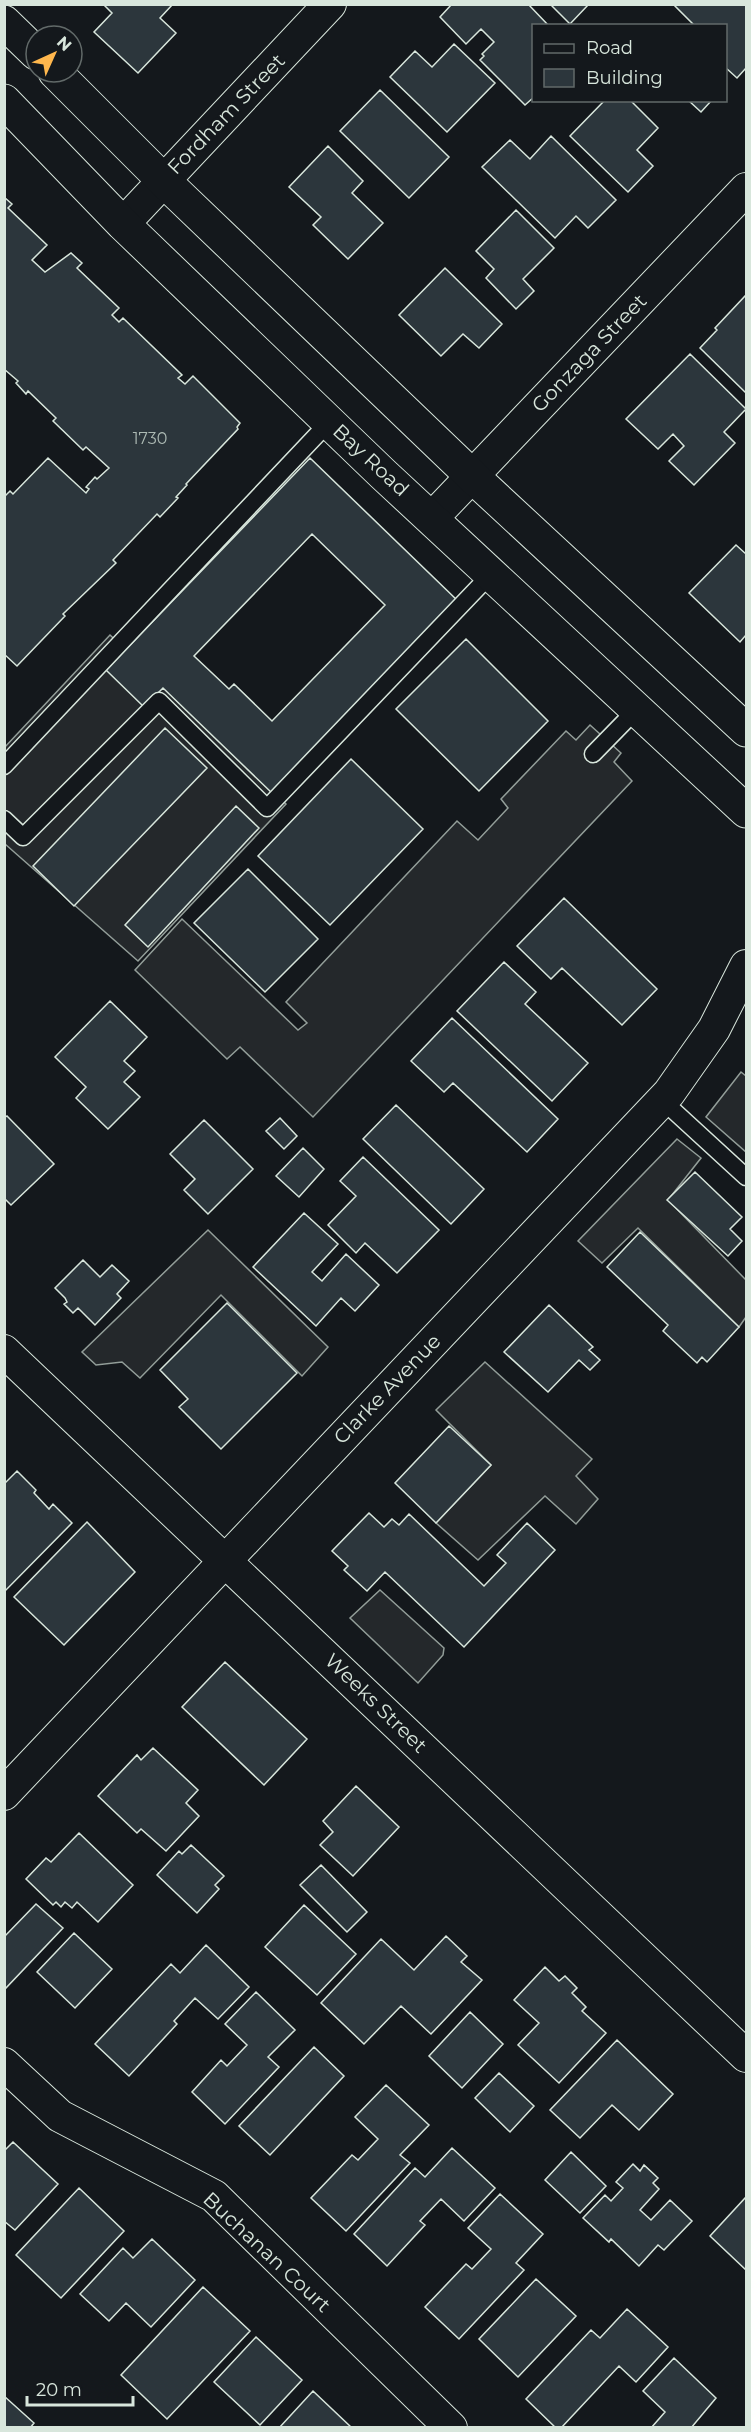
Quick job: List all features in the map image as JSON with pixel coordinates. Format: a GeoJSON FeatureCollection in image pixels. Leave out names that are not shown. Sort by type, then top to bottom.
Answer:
{"type":"FeatureCollection","features":[{"type":"Feature","properties":{"kind":"main road"},"geometry":{"type":"LineString","coordinates":[[4,22],[24,41]]}},
{"type":"Feature","properties":{"kind":"main road"},"geometry":{"type":"LineString","coordinates":[[67,84],[163,180],[471,476],[747,730]]}},
{"type":"Feature","properties":{"kind":"main road","name":"Bay Road"},"geometry":{"type":"LineString","coordinates":[[4,101],[123,224],[383,474],[433,517],[491,574],[747,811]]}},
{"type":"Feature","properties":{"kind":"street","name":"Fordham Street"},"geometry":{"type":"LineString","coordinates":[[123,224],[330,4]]}},
{"type":"Feature","properties":{"kind":"street","name":"Gonzaga Street"},"geometry":{"type":"LineString","coordinates":[[433,517],[747,189]]}},
{"type":"Feature","properties":{"kind":"street","name":"Clarke Avenue"},"geometry":{"type":"LineString","coordinates":[[4,1794],[662,1100],[714,1029],[747,966]]}},
{"type":"Feature","properties":{"kind":"street","name":"Weeks Street"},"geometry":{"type":"LineString","coordinates":[[4,1351],[747,2056]]}},
{"type":"Feature","properties":{"kind":"street","name":"Buchanan Court"},"geometry":{"type":"LineString","coordinates":[[4,2064],[60,2116],[214,2196],[450,2427]]}},
{"type":"Feature","properties":{"kind":"lane"},"geometry":{"type":"LineString","coordinates":[[4,766],[330,421]]}},
{"type":"Feature","properties":{"kind":"lane"},"geometry":{"type":"LineString","coordinates":[[4,819],[23,837],[159,701],[267,808],[491,574]]}},
{"type":"Feature","properties":{"kind":"lane"},"geometry":{"type":"LineString","coordinates":[[593,754],[637,709]]}},
{"type":"Feature","properties":{"kind":"lane"},"geometry":{"type":"LineString","coordinates":[[662,1100],[747,1177]]}},
{"type":"Feature","properties":{"kind":"shaded area"},"geometry":{"type":"Polygon","coordinates":[[[110,635],[286,804],[138,961],[5,844],[4,748],[110,635]]]}},
{"type":"Feature","properties":{"kind":"shaded area"},"geometry":{"type":"Polygon","coordinates":[[[590,725],[621,753],[614,762],[632,781],[313,1117],[240,1047],[227,1059],[135,970],[182,919],[298,1030],[307,1023],[286,1002],[457,821],[478,840],[508,808],[501,799],[566,731],[576,740],[590,725]]]}},
{"type":"Feature","properties":{"kind":"shaded area"},"geometry":{"type":"Polygon","coordinates":[[[741,1072],[746,1076],[746,1152],[706,1117],[741,1072]]]}},
{"type":"Feature","properties":{"kind":"shaded area"},"geometry":{"type":"Polygon","coordinates":[[[677,1139],[701,1158],[668,1200],[746,1280],[746,1317],[739,1327],[638,1228],[602,1263],[578,1241],[677,1139]]]}},
{"type":"Feature","properties":{"kind":"shaded area"},"geometry":{"type":"Polygon","coordinates":[[[208,1230],[328,1347],[302,1376],[221,1295],[140,1378],[122,1362],[96,1365],[82,1352],[208,1230]]]}},
{"type":"Feature","properties":{"kind":"shaded area"},"geometry":{"type":"Polygon","coordinates":[[[485,1362],[592,1459],[576,1476],[598,1499],[576,1524],[545,1496],[478,1560],[436,1523],[491,1465],[436,1410],[485,1362]]]}},
{"type":"Feature","properties":{"kind":"shaded area"},"geometry":{"type":"Polygon","coordinates":[[[380,1590],[444,1648],[443,1655],[418,1683],[350,1618],[380,1590]]]}},
{"type":"Feature","properties":{"kind":"building"},"geometry":{"type":"Polygon","coordinates":[[[103,4],[173,4],[160,18],[176,33],[138,73],[94,32],[112,13],[103,4]]]}},
{"type":"Feature","properties":{"kind":"building"},"geometry":{"type":"Polygon","coordinates":[[[452,4],[528,4],[547,24],[532,24],[532,99],[525,105],[480,60],[484,56],[482,54],[494,42],[481,29],[466,44],[440,17],[452,4]]]}},
{"type":"Feature","properties":{"kind":"building"},"geometry":{"type":"Polygon","coordinates":[[[550,4],[589,4],[570,24],[550,4]]]}},
{"type":"Feature","properties":{"kind":"building"},"geometry":{"type":"Polygon","coordinates":[[[676,4],[746,4],[746,68],[737,78],[727,69],[727,24],[693,24],[675,6],[676,4]]]}},
{"type":"Feature","properties":{"kind":"building"},"geometry":{"type":"Polygon","coordinates":[[[454,44],[495,83],[447,132],[390,77],[415,51],[432,67],[454,44]]]}},
{"type":"Feature","properties":{"kind":"building"},"geometry":{"type":"Polygon","coordinates":[[[380,90],[449,157],[409,198],[340,131],[380,90]]]}},
{"type":"Feature","properties":{"kind":"building"},"geometry":{"type":"Polygon","coordinates":[[[603,102],[632,102],[658,128],[637,150],[653,166],[628,192],[570,136],[603,102]]]}},
{"type":"Feature","properties":{"kind":"building"},"geometry":{"type":"Polygon","coordinates":[[[690,102],[710,102],[701,112],[690,102]]]}},
{"type":"Feature","properties":{"kind":"building"},"geometry":{"type":"Polygon","coordinates":[[[551,136],[616,200],[588,228],[576,216],[555,238],[482,167],[510,140],[530,159],[551,136]]]}},
{"type":"Feature","properties":{"kind":"building"},"geometry":{"type":"Polygon","coordinates":[[[328,146],[363,181],[352,193],[383,223],[348,259],[313,225],[321,217],[289,187],[328,146]]]}},
{"type":"Feature","properties":{"kind":"building"},"geometry":{"type":"Polygon","coordinates":[[[4,197],[12,204],[8,208],[47,245],[32,260],[45,272],[71,253],[82,263],[77,268],[119,308],[112,315],[119,322],[123,318],[182,375],[178,378],[185,384],[193,376],[240,423],[238,429],[186,484],[176,497],[178,498],[160,517],[157,514],[113,560],[116,563],[63,614],[65,616],[17,666],[4,654],[4,497],[10,491],[13,494],[48,458],[86,493],[89,489],[86,487],[95,477],[97,479],[109,468],[86,447],[83,450],[53,421],[56,418],[28,391],[26,394],[16,383],[18,381],[4,369],[4,197]]]}},
{"type":"Feature","properties":{"kind":"building"},"geometry":{"type":"Polygon","coordinates":[[[516,210],[554,248],[523,279],[534,291],[516,309],[486,278],[494,269],[476,251],[516,210]]]}},
{"type":"Feature","properties":{"kind":"building"},"geometry":{"type":"Polygon","coordinates":[[[445,268],[502,324],[479,348],[463,334],[441,356],[399,315],[445,268]]]}},
{"type":"Feature","properties":{"kind":"building"},"geometry":{"type":"Polygon","coordinates":[[[746,295],[746,393],[700,348],[746,295]]]}},
{"type":"Feature","properties":{"kind":"building"},"geometry":{"type":"Polygon","coordinates":[[[690,354],[746,409],[724,432],[735,443],[694,485],[669,461],[684,446],[673,434],[658,449],[626,419],[690,354]]]}},
{"type":"Feature","properties":{"kind":"building"},"geometry":{"type":"Polygon","coordinates":[[[310,458],[459,602],[273,794],[163,688],[144,707],[106,670],[310,458]],[[312,534],[194,656],[229,689],[234,684],[272,721],[385,605],[312,534]]]}},
{"type":"Feature","properties":{"kind":"building"},"geometry":{"type":"Polygon","coordinates":[[[736,545],[746,554],[746,635],[740,642],[689,593],[736,545]]]}},
{"type":"Feature","properties":{"kind":"building"},"geometry":{"type":"Polygon","coordinates":[[[466,639],[548,721],[479,791],[396,709],[466,639]]]}},
{"type":"Feature","properties":{"kind":"building"},"geometry":{"type":"Polygon","coordinates":[[[165,728],[207,768],[74,906],[33,866],[165,728]]]}},
{"type":"Feature","properties":{"kind":"building"},"geometry":{"type":"Polygon","coordinates":[[[351,759],[423,829],[330,925],[258,856],[351,759]]]}},
{"type":"Feature","properties":{"kind":"building"},"geometry":{"type":"Polygon","coordinates":[[[236,806],[259,828],[148,947],[125,925],[236,806]]]}},
{"type":"Feature","properties":{"kind":"building"},"geometry":{"type":"Polygon","coordinates":[[[248,869],[318,939],[265,992],[194,923],[248,869]]]}},
{"type":"Feature","properties":{"kind":"building"},"geometry":{"type":"Polygon","coordinates":[[[564,898],[657,989],[622,1025],[562,968],[551,979],[517,946],[564,898]]]}},
{"type":"Feature","properties":{"kind":"building"},"geometry":{"type":"Polygon","coordinates":[[[504,962],[536,992],[525,1004],[588,1063],[552,1101],[457,1011],[504,962]]]}},
{"type":"Feature","properties":{"kind":"building"},"geometry":{"type":"Polygon","coordinates":[[[110,1001],[147,1037],[124,1061],[135,1071],[124,1082],[140,1097],[108,1129],[76,1098],[86,1087],[55,1057],[110,1001]]]}},
{"type":"Feature","properties":{"kind":"building"},"geometry":{"type":"Polygon","coordinates":[[[452,1018],[558,1119],[527,1152],[453,1083],[444,1092],[411,1061],[452,1018]]]}},
{"type":"Feature","properties":{"kind":"building"},"geometry":{"type":"Polygon","coordinates":[[[396,1105],[484,1189],[451,1224],[363,1139],[396,1105]]]}},
{"type":"Feature","properties":{"kind":"building"},"geometry":{"type":"Polygon","coordinates":[[[7,1116],[54,1164],[11,1205],[4,1198],[4,1118],[7,1116]]]}},
{"type":"Feature","properties":{"kind":"building"},"geometry":{"type":"Polygon","coordinates":[[[280,1118],[297,1136],[284,1149],[266,1131],[280,1118]]]}},
{"type":"Feature","properties":{"kind":"building"},"geometry":{"type":"Polygon","coordinates":[[[204,1120],[253,1169],[208,1214],[184,1190],[195,1179],[170,1154],[204,1120]]]}},
{"type":"Feature","properties":{"kind":"building"},"geometry":{"type":"Polygon","coordinates":[[[303,1148],[324,1169],[299,1197],[276,1176],[303,1148]]]}},
{"type":"Feature","properties":{"kind":"building"},"geometry":{"type":"Polygon","coordinates":[[[363,1157],[439,1230],[397,1273],[365,1243],[356,1253],[328,1225],[356,1196],[340,1181],[363,1157]]]}},
{"type":"Feature","properties":{"kind":"building"},"geometry":{"type":"Polygon","coordinates":[[[695,1172],[742,1217],[730,1229],[742,1241],[728,1256],[667,1200],[695,1172]]]}},
{"type":"Feature","properties":{"kind":"building"},"geometry":{"type":"Polygon","coordinates":[[[304,1213],[338,1244],[312,1272],[322,1281],[346,1254],[379,1285],[355,1311],[341,1298],[316,1326],[253,1267],[304,1213]]]}},
{"type":"Feature","properties":{"kind":"building"},"geometry":{"type":"Polygon","coordinates":[[[640,1232],[739,1327],[707,1362],[702,1357],[697,1363],[663,1331],[668,1325],[607,1267],[640,1232]]]}},
{"type":"Feature","properties":{"kind":"building"},"geometry":{"type":"Polygon","coordinates":[[[83,1260],[100,1277],[112,1265],[129,1281],[117,1294],[121,1298],[95,1325],[78,1308],[73,1313],[64,1304],[67,1302],[65,1298],[55,1288],[83,1260]]]}},
{"type":"Feature","properties":{"kind":"building"},"geometry":{"type":"Polygon","coordinates":[[[227,1303],[297,1373],[221,1449],[179,1407],[188,1399],[160,1370],[227,1303]]]}},
{"type":"Feature","properties":{"kind":"building"},"geometry":{"type":"Polygon","coordinates":[[[549,1305],[593,1347],[589,1350],[600,1360],[590,1370],[579,1360],[548,1392],[504,1352],[549,1305]]]}},
{"type":"Feature","properties":{"kind":"building"},"geometry":{"type":"Polygon","coordinates":[[[449,1426],[491,1465],[436,1523],[395,1483],[449,1426]]]}},
{"type":"Feature","properties":{"kind":"building"},"geometry":{"type":"Polygon","coordinates":[[[17,1471],[36,1490],[34,1493],[49,1509],[53,1504],[72,1523],[4,1592],[4,1484],[17,1471]]]}},
{"type":"Feature","properties":{"kind":"building"},"geometry":{"type":"Polygon","coordinates":[[[369,1513],[384,1527],[392,1519],[399,1525],[409,1514],[484,1586],[506,1563],[497,1555],[527,1523],[555,1550],[464,1647],[385,1572],[367,1591],[344,1570],[348,1566],[332,1551],[369,1513]]]}},
{"type":"Feature","properties":{"kind":"building"},"geometry":{"type":"Polygon","coordinates":[[[87,1522],[135,1572],[64,1645],[14,1597],[87,1522]]]}},
{"type":"Feature","properties":{"kind":"building"},"geometry":{"type":"Polygon","coordinates":[[[225,1662],[307,1739],[264,1785],[182,1707],[225,1662]]]}},
{"type":"Feature","properties":{"kind":"building"},"geometry":{"type":"Polygon","coordinates":[[[153,1748],[198,1790],[186,1803],[199,1816],[166,1851],[141,1829],[137,1833],[98,1796],[137,1755],[141,1760],[153,1748]]]}},
{"type":"Feature","properties":{"kind":"building"},"geometry":{"type":"Polygon","coordinates":[[[356,1786],[399,1827],[353,1876],[320,1845],[333,1832],[323,1821],[356,1786]]]}},
{"type":"Feature","properties":{"kind":"building"},"geometry":{"type":"Polygon","coordinates":[[[79,1833],[133,1885],[98,1922],[77,1902],[72,1908],[65,1902],[61,1907],[56,1902],[53,1905],[26,1879],[46,1858],[51,1862],[79,1833]]]}},
{"type":"Feature","properties":{"kind":"building"},"geometry":{"type":"Polygon","coordinates":[[[191,1845],[224,1876],[215,1885],[219,1889],[197,1913],[157,1875],[179,1851],[182,1854],[191,1845]]]}},
{"type":"Feature","properties":{"kind":"building"},"geometry":{"type":"Polygon","coordinates":[[[321,1865],[367,1912],[347,1932],[300,1885],[321,1865]]]}},
{"type":"Feature","properties":{"kind":"building"},"geometry":{"type":"Polygon","coordinates":[[[36,1904],[63,1928],[4,1990],[4,1937],[36,1904]]]}},
{"type":"Feature","properties":{"kind":"building"},"geometry":{"type":"Polygon","coordinates":[[[304,1905],[356,1954],[317,1995],[265,1947],[304,1905]]]}},
{"type":"Feature","properties":{"kind":"building"},"geometry":{"type":"Polygon","coordinates":[[[74,1933],[112,1969],[75,2008],[37,1972],[74,1933]]]}},
{"type":"Feature","properties":{"kind":"building"},"geometry":{"type":"Polygon","coordinates":[[[446,1936],[467,1956],[461,1962],[482,1980],[431,2034],[401,2006],[364,2044],[321,2003],[381,1939],[414,1970],[446,1936]]]}},
{"type":"Feature","properties":{"kind":"building"},"geometry":{"type":"Polygon","coordinates":[[[206,1945],[249,1987],[218,2019],[195,1998],[174,2021],[177,2024],[129,2076],[95,2044],[171,1964],[180,1973],[206,1945]]]}},
{"type":"Feature","properties":{"kind":"building"},"geometry":{"type":"Polygon","coordinates":[[[545,1967],[559,1981],[565,1976],[577,1988],[572,1993],[586,2007],[582,2011],[606,2033],[559,2083],[518,2045],[539,2023],[514,2000],[545,1967]]]}},
{"type":"Feature","properties":{"kind":"building"},"geometry":{"type":"Polygon","coordinates":[[[256,1992],[295,2030],[268,2057],[279,2067],[225,2124],[192,2092],[221,2060],[227,2066],[247,2045],[225,2024],[256,1992]]]}},
{"type":"Feature","properties":{"kind":"building"},"geometry":{"type":"Polygon","coordinates":[[[470,2012],[503,2044],[462,2088],[429,2056],[470,2012]]]}},
{"type":"Feature","properties":{"kind":"building"},"geometry":{"type":"Polygon","coordinates":[[[617,2040],[673,2094],[639,2130],[612,2105],[580,2138],[550,2110],[617,2040]]]}},
{"type":"Feature","properties":{"kind":"building"},"geometry":{"type":"Polygon","coordinates":[[[314,2047],[344,2076],[270,2155],[239,2126],[314,2047]]]}},
{"type":"Feature","properties":{"kind":"building"},"geometry":{"type":"Polygon","coordinates":[[[499,2073],[534,2106],[510,2132],[475,2098],[499,2073]]]}},
{"type":"Feature","properties":{"kind":"building"},"geometry":{"type":"Polygon","coordinates":[[[386,2085],[429,2125],[400,2155],[410,2163],[346,2231],[311,2198],[352,2155],[358,2160],[378,2139],[355,2117],[386,2085]]]}},
{"type":"Feature","properties":{"kind":"building"},"geometry":{"type":"Polygon","coordinates":[[[13,2142],[58,2184],[15,2230],[4,2221],[4,2151],[13,2142]]]}},
{"type":"Feature","properties":{"kind":"building"},"geometry":{"type":"Polygon","coordinates":[[[452,2148],[495,2188],[464,2221],[441,2199],[420,2221],[425,2225],[387,2266],[354,2234],[415,2168],[425,2177],[452,2148]]]}},
{"type":"Feature","properties":{"kind":"building"},"geometry":{"type":"Polygon","coordinates":[[[571,2152],[606,2186],[580,2213],[545,2180],[571,2152]]]}},
{"type":"Feature","properties":{"kind":"building"},"geometry":{"type":"Polygon","coordinates":[[[633,2164],[640,2171],[644,2165],[658,2178],[653,2183],[659,2189],[640,2210],[651,2220],[670,2200],[692,2221],[664,2250],[658,2245],[639,2266],[611,2239],[609,2242],[583,2218],[605,2195],[611,2201],[623,2188],[616,2182],[633,2164]]]}},
{"type":"Feature","properties":{"kind":"building"},"geometry":{"type":"Polygon","coordinates":[[[79,2188],[124,2231],[61,2298],[16,2255],[79,2188]]]}},
{"type":"Feature","properties":{"kind":"building"},"geometry":{"type":"Polygon","coordinates":[[[500,2194],[543,2234],[516,2263],[524,2270],[459,2339],[425,2307],[466,2264],[472,2269],[491,2249],[468,2228],[500,2194]]]}},
{"type":"Feature","properties":{"kind":"building"},"geometry":{"type":"Polygon","coordinates":[[[746,2197],[746,2270],[710,2236],[746,2197]]]}},
{"type":"Feature","properties":{"kind":"building"},"geometry":{"type":"Polygon","coordinates":[[[152,2239],[195,2280],[151,2327],[126,2303],[109,2321],[80,2294],[123,2248],[133,2258],[152,2239]]]}},
{"type":"Feature","properties":{"kind":"building"},"geometry":{"type":"Polygon","coordinates":[[[536,2279],[576,2316],[518,2377],[479,2339],[536,2279]]]}},
{"type":"Feature","properties":{"kind":"building"},"geometry":{"type":"Polygon","coordinates":[[[203,2287],[250,2331],[167,2419],[121,2375],[203,2287]]]}},
{"type":"Feature","properties":{"kind":"building"},"geometry":{"type":"Polygon","coordinates":[[[627,2309],[668,2347],[636,2382],[619,2366],[561,2428],[556,2428],[526,2399],[591,2330],[600,2338],[627,2309]]]}},
{"type":"Feature","properties":{"kind":"building"},"geometry":{"type":"Polygon","coordinates":[[[256,2337],[302,2380],[260,2425],[214,2382],[256,2337]]]}},
{"type":"Feature","properties":{"kind":"building"},"geometry":{"type":"Polygon","coordinates":[[[674,2358],[716,2398],[691,2428],[651,2428],[665,2412],[643,2391],[674,2358]]]}},
{"type":"Feature","properties":{"kind":"building"},"geometry":{"type":"Polygon","coordinates":[[[313,2391],[352,2428],[279,2428],[313,2391]]]}},
{"type":"Feature","properties":{"kind":"building"},"geometry":{"type":"Polygon","coordinates":[[[4,2396],[34,2423],[30,2428],[4,2428],[4,2396]]]}}]}
